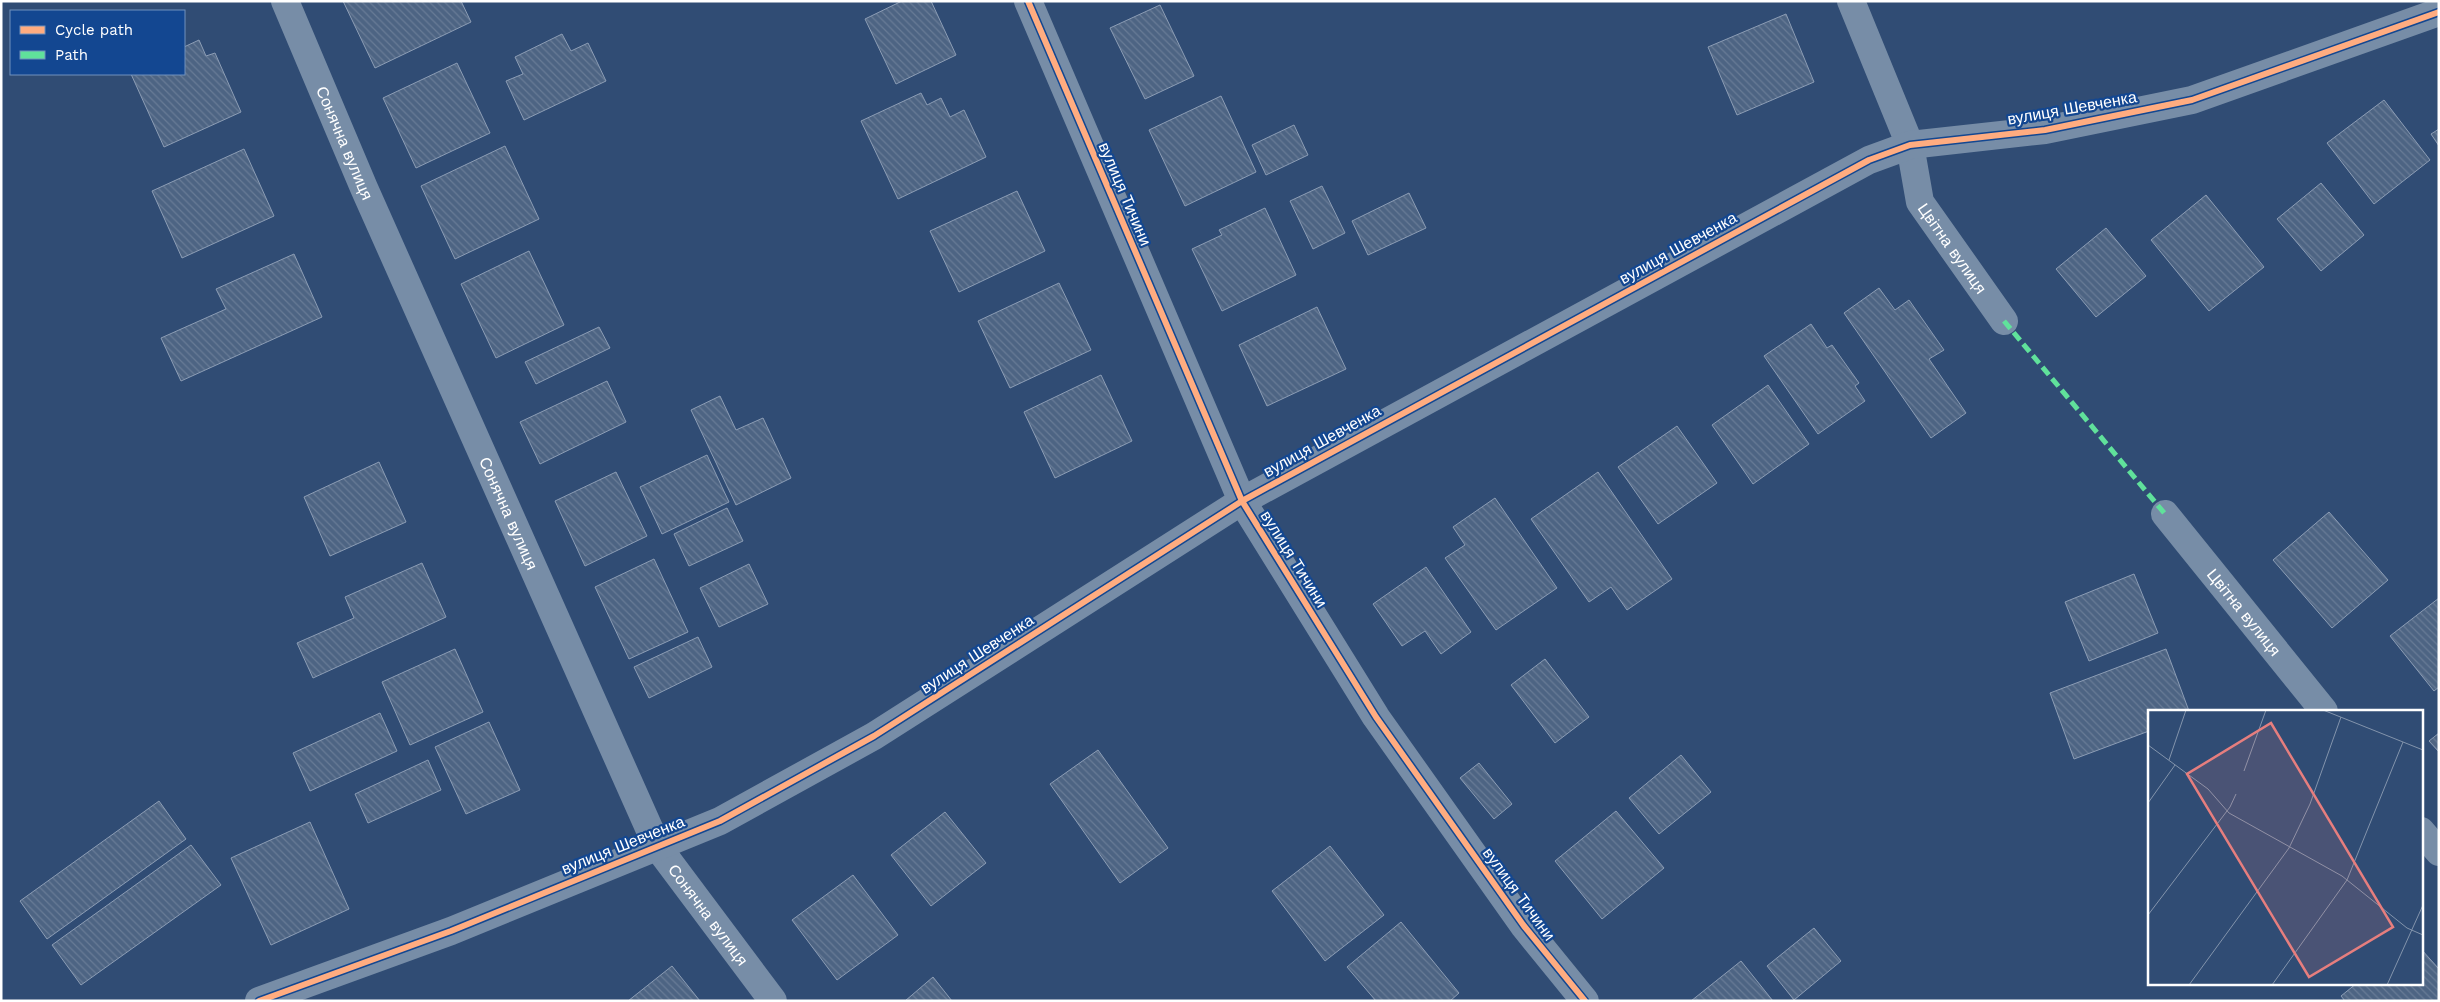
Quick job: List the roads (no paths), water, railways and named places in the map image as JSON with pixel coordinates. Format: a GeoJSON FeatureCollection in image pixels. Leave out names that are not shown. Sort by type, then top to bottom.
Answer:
{"type":"FeatureCollection","features":[{"type":"Feature","properties":{"kind":"street","name":"Сонячна вулиця"},"geometry":{"type":"LineString","coordinates":[[284,1],[364,188],[657,846],[773,1001]]}},
{"type":"Feature","properties":{"kind":"street","name":"вулиця Тичини"},"geometry":{"type":"LineString","coordinates":[[1028,1],[1242,501],[1376,717],[1524,926],[1585,1001]]}},
{"type":"Feature","properties":{"kind":"street","name":"Цвітна вулиця"},"geometry":{"type":"LineString","coordinates":[[1851,1],[1910,144],[1920,202],[2004,321]]}},
{"type":"Feature","properties":{"kind":"street","name":"вулиця Шевченка"},"geometry":{"type":"LineString","coordinates":[[259,1001],[451,931],[720,821],[874,736],[1242,501],[1869,160],[1910,144],[2045,130],[2192,100],[2439,12]]}},
{"type":"Feature","properties":{"kind":"street","name":"Цвітна вулиця"},"geometry":{"type":"LineString","coordinates":[[2164,514],[2323,710]]}},
{"type":"Feature","properties":{"kind":"street"},"geometry":{"type":"LineString","coordinates":[[2422,832],[2439,852]]}}]}
